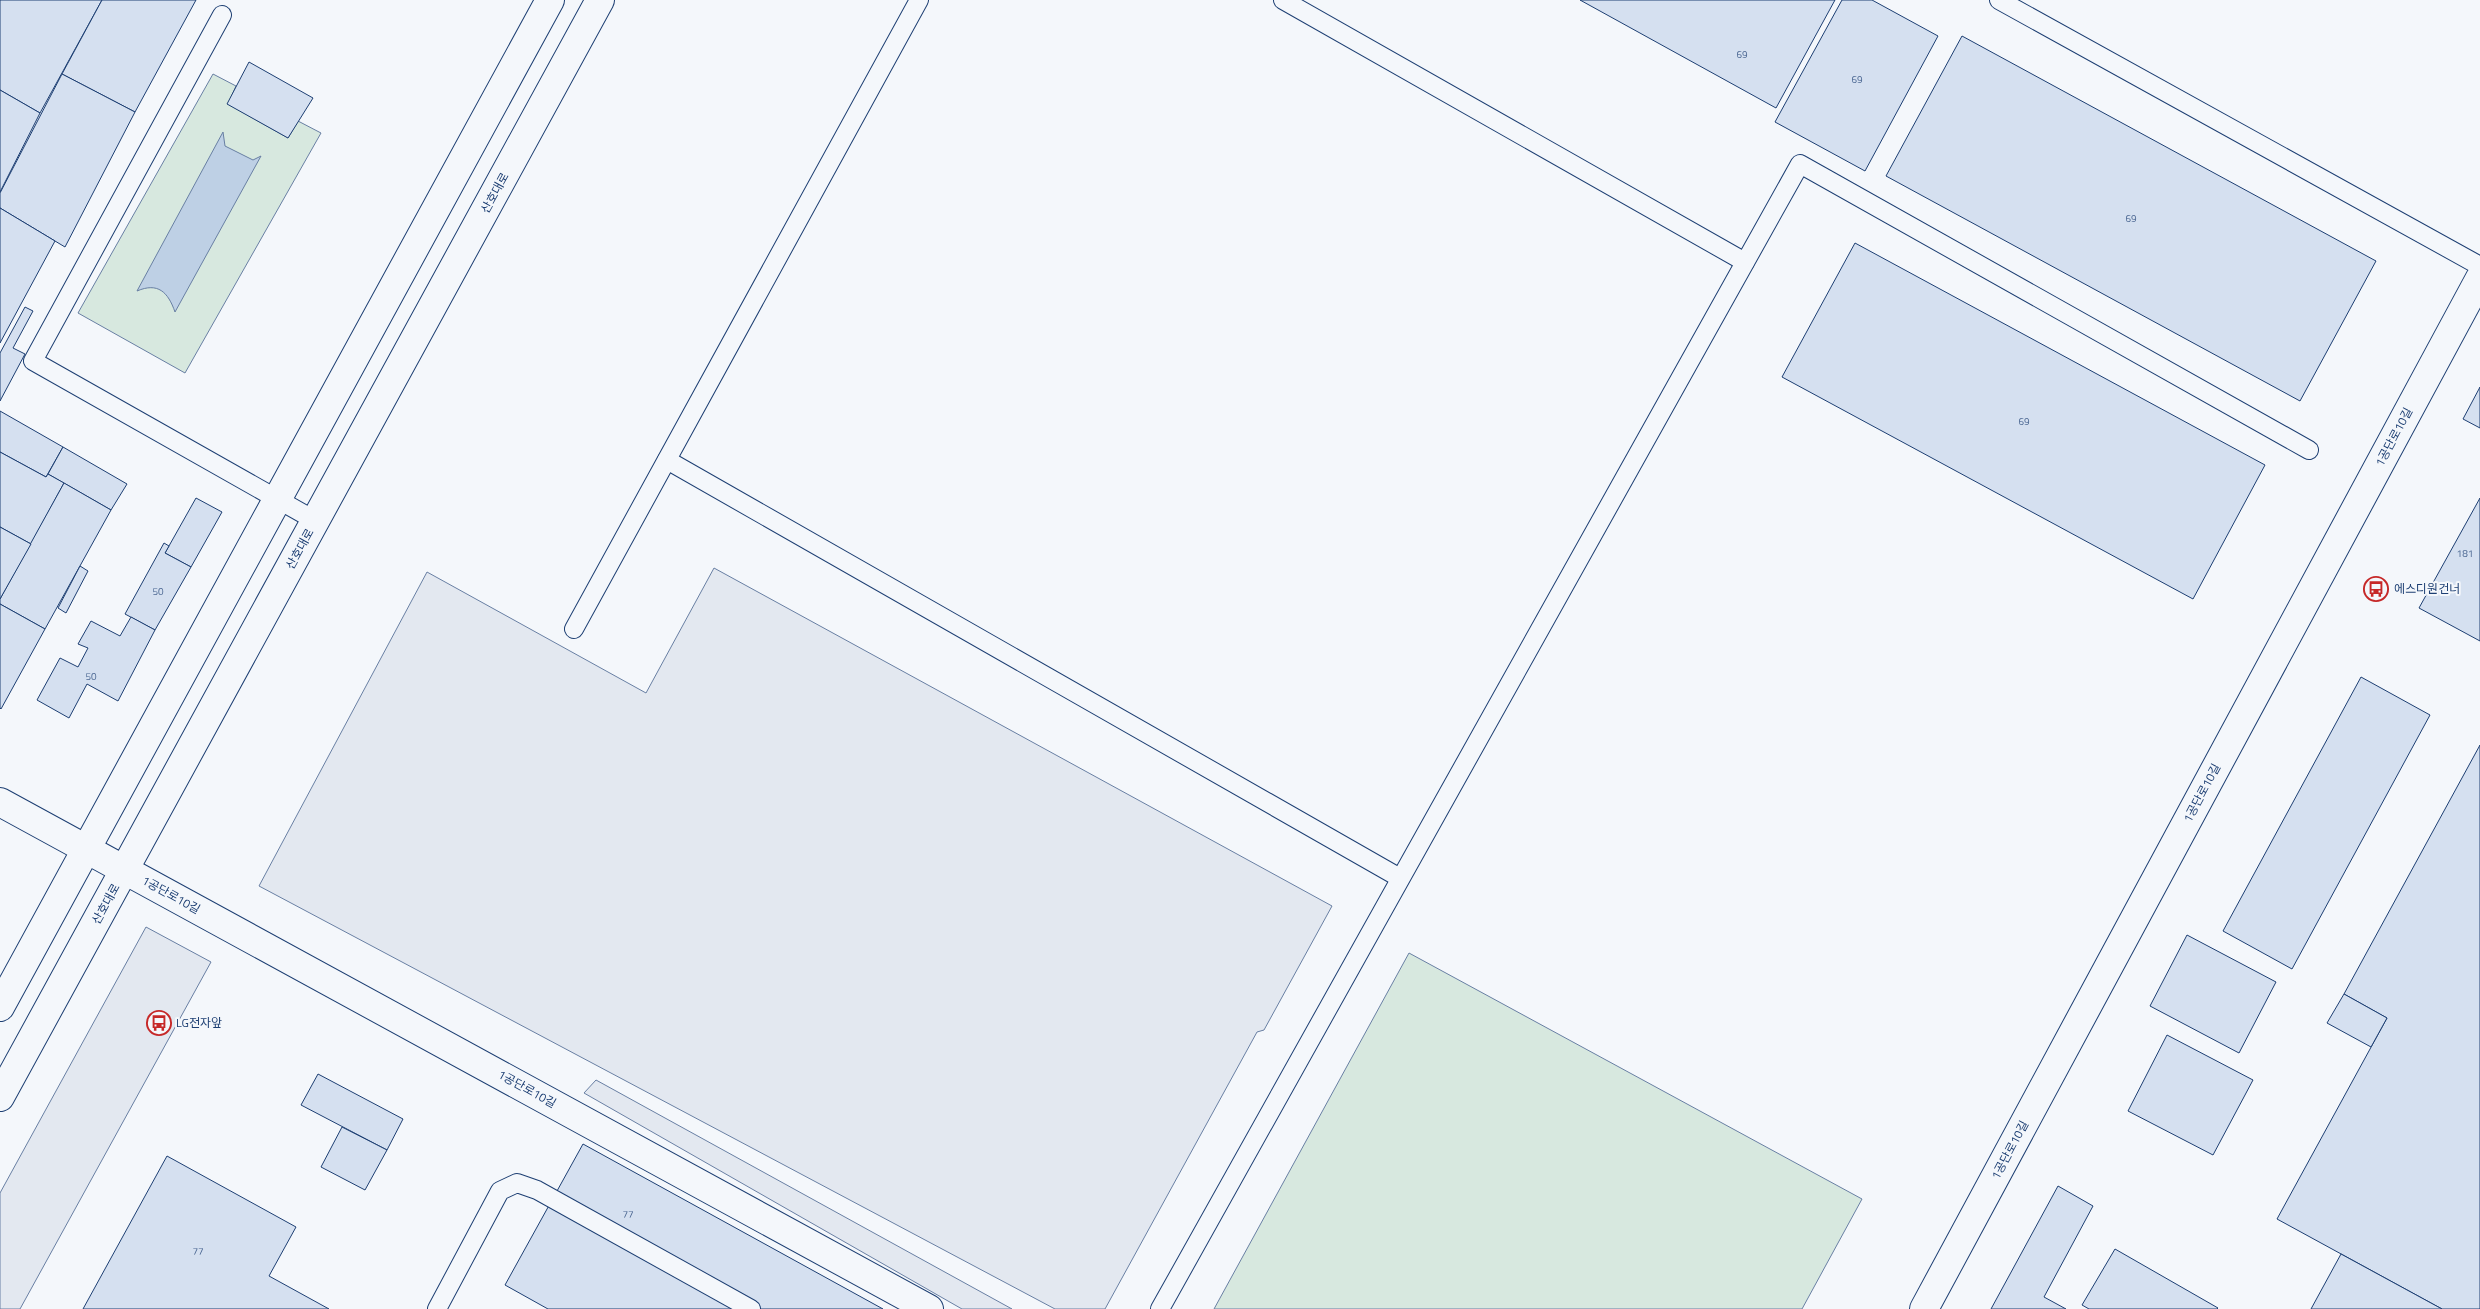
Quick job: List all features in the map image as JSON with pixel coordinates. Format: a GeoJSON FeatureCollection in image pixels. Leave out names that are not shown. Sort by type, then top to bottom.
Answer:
{"type":"FeatureCollection","features":[{"type":"Feature","properties":{"kind":"main road"},"geometry":{"type":"LineString","coordinates":[[0,1007],[550,0]]}},
{"type":"Feature","properties":{"kind":"main road","name":"산호대로"},"geometry":{"type":"LineString","coordinates":[[0,1097],[600,0]]}},
{"type":"Feature","properties":{"kind":"main road","name":"1공단로10길"},"geometry":{"type":"LineString","coordinates":[[1924,1309],[2480,278]]}},
{"type":"Feature","properties":{"kind":"main road","name":"1공단로10길"},"geometry":{"type":"LineString","coordinates":[[0,802],[929,1309]]}},
{"type":"Feature","properties":{"kind":"lane"},"geometry":{"type":"LineString","coordinates":[[574,629],[919,0]]}},
{"type":"Feature","properties":{"kind":"lane"},"geometry":{"type":"LineString","coordinates":[[1283,0],[1745,262]]}},
{"type":"Feature","properties":{"kind":"lane"},"geometry":{"type":"LineString","coordinates":[[1999,0],[2480,266]]}},
{"type":"Feature","properties":{"kind":"lane"},"geometry":{"type":"LineString","coordinates":[[222,15],[33,361],[316,521]]}},
{"type":"Feature","properties":{"kind":"lane"},"geometry":{"type":"LineString","coordinates":[[1160,1309],[1800,164],[2309,450]]}},
{"type":"Feature","properties":{"kind":"lane"},"geometry":{"type":"LineString","coordinates":[[666,460],[1400,878]]}},
{"type":"Feature","properties":{"kind":"lane"},"geometry":{"type":"LineString","coordinates":[[438,1309],[500,1192],[517,1183],[537,1190],[751,1309]]}},
{"type":"Feature","properties":{"kind":"shaded area"},"geometry":{"type":"Polygon","coordinates":[[[213,74],[236,86],[228,104],[288,138],[298,121],[321,133],[185,373],[78,313],[213,74]]]}},
{"type":"Feature","properties":{"kind":"shaded area"},"geometry":{"type":"Polygon","coordinates":[[[714,568],[1332,906],[1264,1030],[1257,1032],[1105,1309],[1055,1309],[259,886],[427,572],[646,693],[714,568]]]}},
{"type":"Feature","properties":{"kind":"shaded area"},"geometry":{"type":"Polygon","coordinates":[[[146,927],[211,962],[20,1309],[0,1309],[0,1193],[146,927]]]}},
{"type":"Feature","properties":{"kind":"shaded area"},"geometry":{"type":"Polygon","coordinates":[[[1409,953],[1862,1199],[1802,1309],[1214,1309],[1409,953]]]}},
{"type":"Feature","properties":{"kind":"shaded area"},"geometry":{"type":"Polygon","coordinates":[[[596,1080],[1012,1309],[962,1309],[584,1093],[596,1080]]]}},
{"type":"Feature","properties":{"kind":"water"},"geometry":{"type":"Polygon","coordinates":[[[223,132],[225,146],[253,160],[261,156],[175,312],[169,299],[156,288],[144,288],[137,291],[223,132]]]}},
{"type":"Feature","properties":{"kind":"building"},"geometry":{"type":"Polygon","coordinates":[[[0,0],[102,0],[40,113],[0,90],[0,0]]]}},
{"type":"Feature","properties":{"kind":"building"},"geometry":{"type":"Polygon","coordinates":[[[102,0],[196,0],[135,112],[62,74],[102,0]]]}},
{"type":"Feature","properties":{"kind":"building"},"geometry":{"type":"Polygon","coordinates":[[[1580,0],[1835,0],[1776,108],[1580,0]]]}},
{"type":"Feature","properties":{"kind":"building"},"geometry":{"type":"Polygon","coordinates":[[[1842,0],[1872,0],[1938,36],[1865,171],[1775,122],[1842,0]]]}},
{"type":"Feature","properties":{"kind":"building"},"geometry":{"type":"Polygon","coordinates":[[[1962,36],[2376,261],[2300,401],[1886,176],[1962,36]]]}},
{"type":"Feature","properties":{"kind":"building"},"geometry":{"type":"Polygon","coordinates":[[[249,62],[313,98],[288,138],[227,104],[249,62]]]}},
{"type":"Feature","properties":{"kind":"building"},"geometry":{"type":"Polygon","coordinates":[[[62,74],[135,112],[65,247],[0,208],[0,193],[62,74]]]}},
{"type":"Feature","properties":{"kind":"building"},"geometry":{"type":"Polygon","coordinates":[[[0,90],[40,113],[0,192],[0,90]]]}},
{"type":"Feature","properties":{"kind":"building"},"geometry":{"type":"Polygon","coordinates":[[[0,208],[55,241],[0,343],[0,208]]]}},
{"type":"Feature","properties":{"kind":"building"},"geometry":{"type":"Polygon","coordinates":[[[1855,243],[2265,465],[2193,599],[1782,377],[1855,243]]]}},
{"type":"Feature","properties":{"kind":"building"},"geometry":{"type":"Polygon","coordinates":[[[25,307],[33,311],[13,348],[25,354],[0,401],[0,353],[25,307]]]}},
{"type":"Feature","properties":{"kind":"building"},"geometry":{"type":"Polygon","coordinates":[[[2480,387],[2480,428],[2463,419],[2480,387]]]}},
{"type":"Feature","properties":{"kind":"building"},"geometry":{"type":"Polygon","coordinates":[[[0,411],[63,447],[46,477],[0,452],[0,411]]]}},
{"type":"Feature","properties":{"kind":"building"},"geometry":{"type":"Polygon","coordinates":[[[63,447],[127,484],[111,510],[48,474],[63,447]]]}},
{"type":"Feature","properties":{"kind":"building"},"geometry":{"type":"Polygon","coordinates":[[[0,452],[46,477],[48,474],[64,483],[31,544],[0,527],[0,452]]]}},
{"type":"Feature","properties":{"kind":"building"},"geometry":{"type":"Polygon","coordinates":[[[64,483],[111,510],[45,629],[0,604],[0,599],[64,483]]]}},
{"type":"Feature","properties":{"kind":"building"},"geometry":{"type":"Polygon","coordinates":[[[196,498],[222,512],[191,567],[165,553],[196,498]]]}},
{"type":"Feature","properties":{"kind":"building"},"geometry":{"type":"Polygon","coordinates":[[[2480,498],[2480,641],[2419,608],[2480,498]]]}},
{"type":"Feature","properties":{"kind":"building"},"geometry":{"type":"Polygon","coordinates":[[[0,527],[31,544],[0,599],[0,527]]]}},
{"type":"Feature","properties":{"kind":"building"},"geometry":{"type":"Polygon","coordinates":[[[164,543],[169,546],[165,553],[191,567],[155,630],[125,614],[164,543]]]}},
{"type":"Feature","properties":{"kind":"building"},"geometry":{"type":"Polygon","coordinates":[[[80,566],[88,571],[66,613],[58,608],[80,566]]]}},
{"type":"Feature","properties":{"kind":"building"},"geometry":{"type":"Polygon","coordinates":[[[0,604],[45,629],[1,709],[0,708],[0,604]]]}},
{"type":"Feature","properties":{"kind":"building"},"geometry":{"type":"Polygon","coordinates":[[[131,617],[155,630],[118,701],[87,684],[69,718],[37,700],[60,658],[78,667],[88,648],[78,644],[91,621],[120,636],[131,617]]]}},
{"type":"Feature","properties":{"kind":"building"},"geometry":{"type":"Polygon","coordinates":[[[2361,677],[2430,715],[2292,969],[2223,931],[2361,677]]]}},
{"type":"Feature","properties":{"kind":"building"},"geometry":{"type":"Polygon","coordinates":[[[2480,745],[2480,1309],[2442,1309],[2277,1219],[2387,1018],[2344,994],[2480,745]]]}},
{"type":"Feature","properties":{"kind":"building"},"geometry":{"type":"Polygon","coordinates":[[[2187,935],[2276,982],[2239,1053],[2150,1006],[2187,935]]]}},
{"type":"Feature","properties":{"kind":"building"},"geometry":{"type":"Polygon","coordinates":[[[2344,994],[2387,1018],[2371,1047],[2327,1023],[2344,994]]]}},
{"type":"Feature","properties":{"kind":"building"},"geometry":{"type":"Polygon","coordinates":[[[2167,1035],[2253,1080],[2213,1155],[2128,1111],[2167,1035]]]}},
{"type":"Feature","properties":{"kind":"building"},"geometry":{"type":"Polygon","coordinates":[[[318,1074],[403,1119],[387,1150],[301,1105],[318,1074]]]}},
{"type":"Feature","properties":{"kind":"building"},"geometry":{"type":"Polygon","coordinates":[[[342,1127],[387,1150],[365,1190],[321,1167],[342,1127]]]}},
{"type":"Feature","properties":{"kind":"building"},"geometry":{"type":"Polygon","coordinates":[[[583,1144],[883,1309],[548,1309],[505,1285],[583,1144]]]}},
{"type":"Feature","properties":{"kind":"building"},"geometry":{"type":"Polygon","coordinates":[[[167,1156],[296,1227],[269,1276],[329,1309],[83,1309],[167,1156]]]}},
{"type":"Feature","properties":{"kind":"building"},"geometry":{"type":"Polygon","coordinates":[[[2058,1186],[2093,1206],[2044,1297],[2066,1309],[1991,1309],[2058,1186]]]}},
{"type":"Feature","properties":{"kind":"building"},"geometry":{"type":"Polygon","coordinates":[[[2115,1249],[2218,1308],[2089,1309],[2082,1305],[2115,1249]]]}},
{"type":"Feature","properties":{"kind":"building"},"geometry":{"type":"Polygon","coordinates":[[[2341,1254],[2442,1309],[2311,1309],[2341,1254]]]}},
{"type":"Feature","properties":{"kind":"place","name":"에스디원건너"},"geometry":{"type":"Point","coordinates":[2376,589]}},
{"type":"Feature","properties":{"kind":"place","name":"LG전자앞"},"geometry":{"type":"Point","coordinates":[159,1023]}}]}
